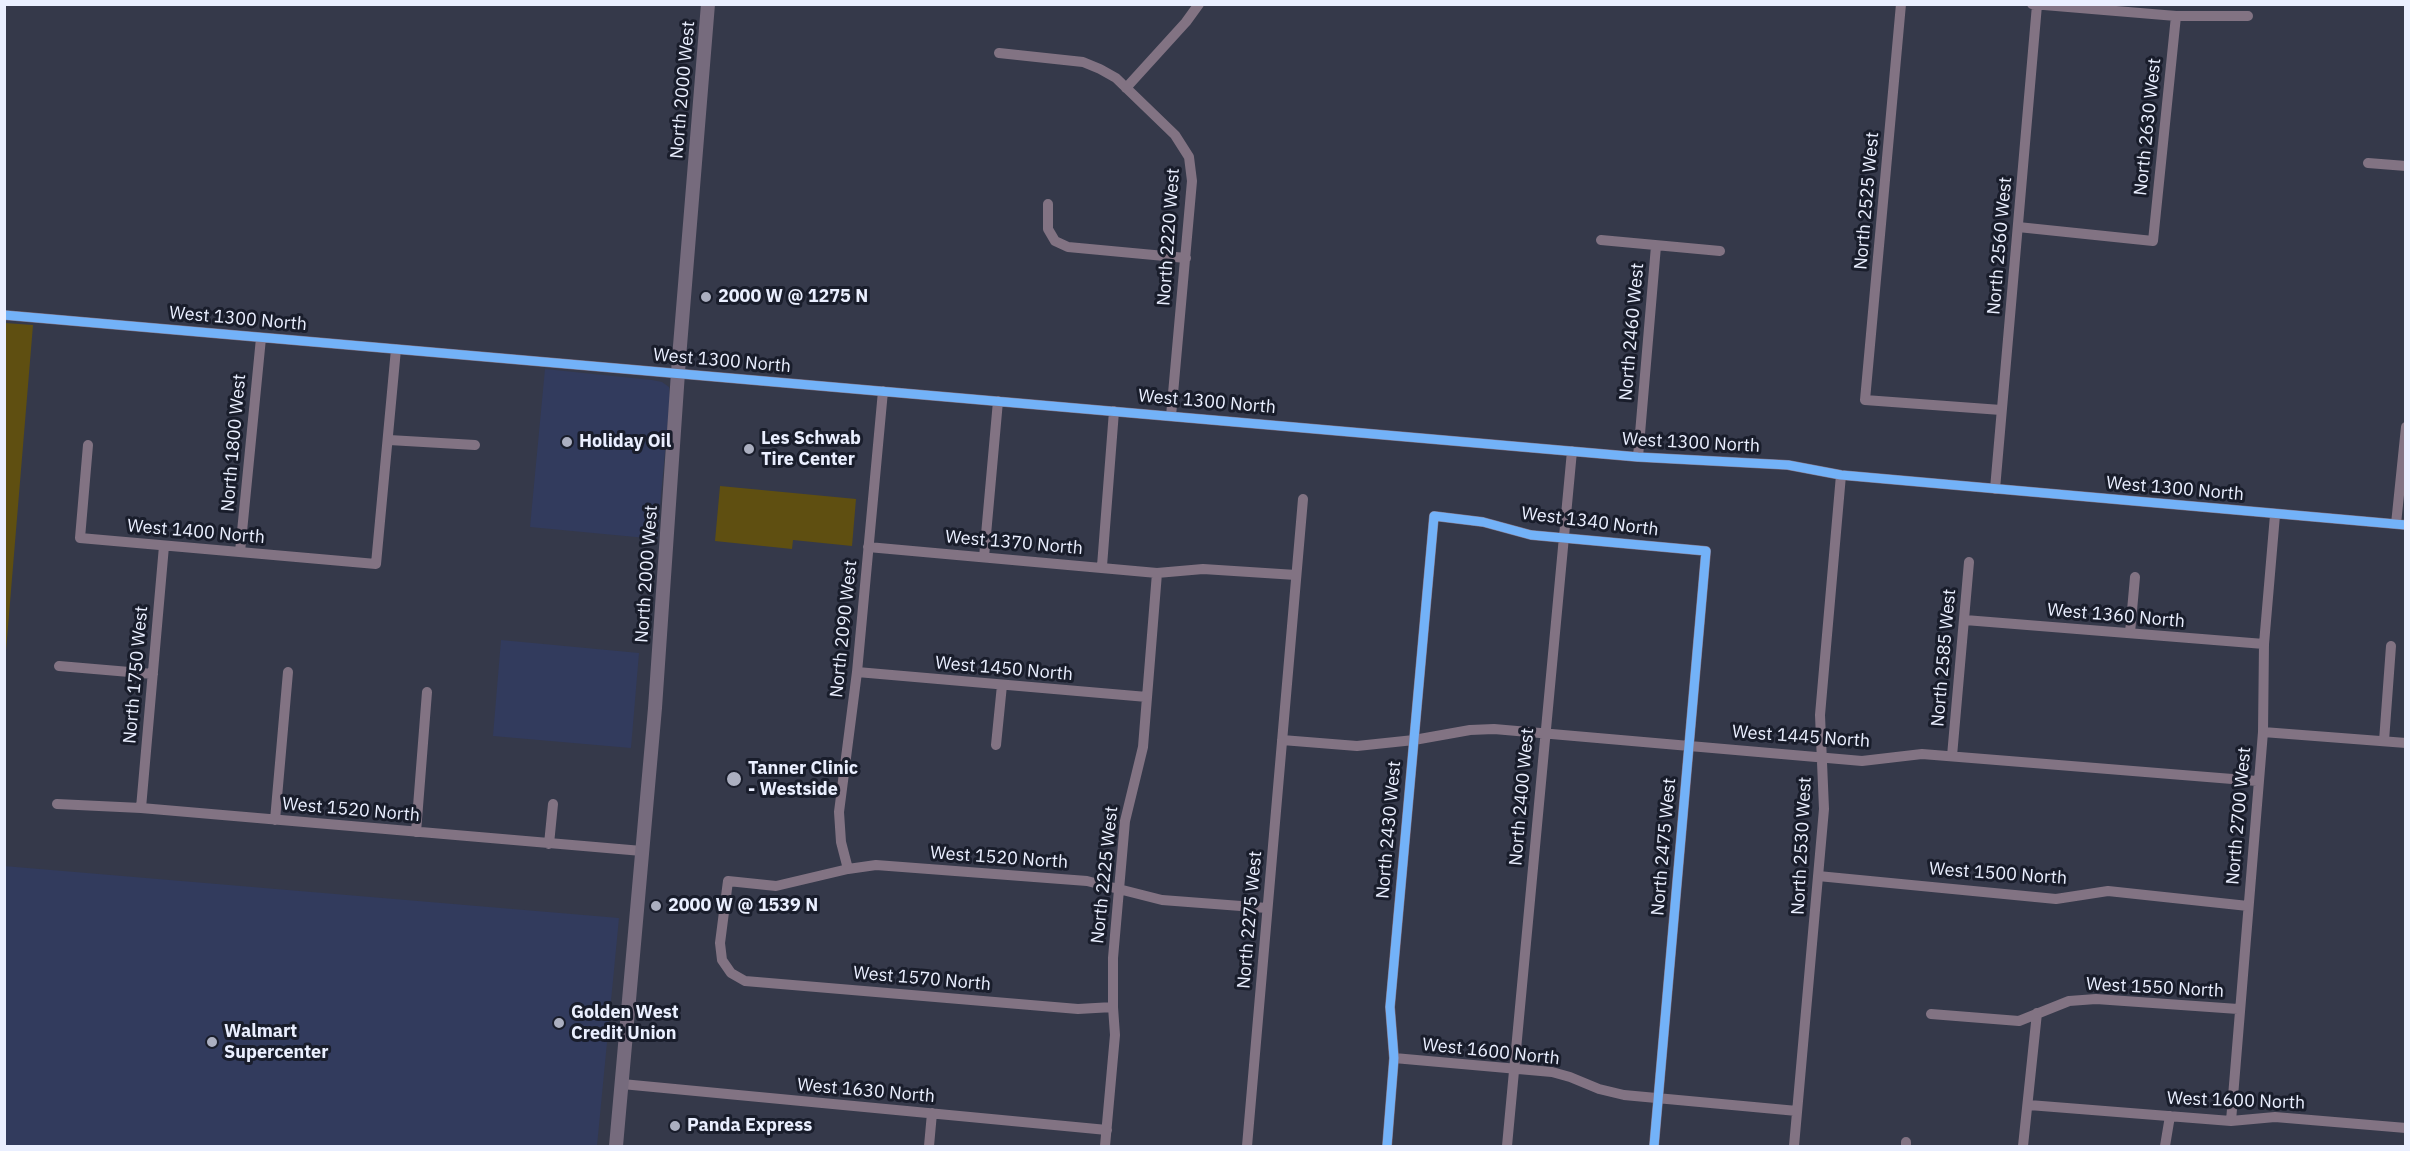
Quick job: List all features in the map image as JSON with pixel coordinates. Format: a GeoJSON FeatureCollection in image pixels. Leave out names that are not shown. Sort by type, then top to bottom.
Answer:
{"type":"FeatureCollection","features":[{"type":"Feature","properties":{"kind":"main road","name":"North 2000 West"},"geometry":{"type":"LineString","coordinates":[[616,1146],[656,708],[708,4]]}},
{"type":"Feature","properties":{"kind":"street"},"geometry":{"type":"LineString","coordinates":[[1126,88],[1186,22],[1199,4]]}},
{"type":"Feature","properties":{"kind":"street","name":"North 2525 West"},"geometry":{"type":"LineString","coordinates":[[1901,4],[1865,400],[2001,410]]}},
{"type":"Feature","properties":{"kind":"street"},"geometry":{"type":"LineString","coordinates":[[2032,4],[2120,8],[2176,16],[2248,16]]}},
{"type":"Feature","properties":{"kind":"street","name":"North 2560 West"},"geometry":{"type":"LineString","coordinates":[[1995,489],[2037,5]]}},
{"type":"Feature","properties":{"kind":"street","name":"North 2630 West"},"geometry":{"type":"LineString","coordinates":[[2018,227],[2153,241],[2176,16]]}},
{"type":"Feature","properties":{"kind":"street","name":"North 2220 West"},"geometry":{"type":"LineString","coordinates":[[999,53],[1083,62],[1116,78],[1175,135],[1189,157],[1192,181],[1171,416]]}},
{"type":"Feature","properties":{"kind":"street"},"geometry":{"type":"LineString","coordinates":[[2368,163],[2406,165]]}},
{"type":"Feature","properties":{"kind":"street"},"geometry":{"type":"LineString","coordinates":[[1048,204],[1048,229],[1055,241],[1068,247],[1186,258]]}},
{"type":"Feature","properties":{"kind":"street"},"geometry":{"type":"LineString","coordinates":[[1601,240],[1720,251]]}},
{"type":"Feature","properties":{"kind":"street","name":"North 2460 West"},"geometry":{"type":"LineString","coordinates":[[1638,457],[1656,246]]}},
{"type":"Feature","properties":{"kind":"street","name":"West 1300 North"},"geometry":{"type":"LineString","coordinates":[[4,315],[1638,457],[1788,465],[1841,476],[2401,524]]}},
{"type":"Feature","properties":{"kind":"street","name":"North 1800 West"},"geometry":{"type":"LineString","coordinates":[[240,552],[261,338]]}},
{"type":"Feature","properties":{"kind":"street"},"geometry":{"type":"LineString","coordinates":[[396,350],[389,440],[475,445]]}},
{"type":"Feature","properties":{"kind":"street","name":"North 2090 West"},"geometry":{"type":"LineString","coordinates":[[848,869],[841,842],[839,812],[857,672],[883,391]]}},
{"type":"Feature","properties":{"kind":"street"},"geometry":{"type":"LineString","coordinates":[[984,557],[998,401]]}},
{"type":"Feature","properties":{"kind":"street"},"geometry":{"type":"LineString","coordinates":[[1102,566],[1114,411]]}},
{"type":"Feature","properties":{"kind":"street"},"geometry":{"type":"LineString","coordinates":[[2401,524],[2406,427]]}},
{"type":"Feature","properties":{"kind":"street","name":"West 1400 North"},"geometry":{"type":"LineString","coordinates":[[88,445],[80,538],[376,564],[389,440]]}},
{"type":"Feature","properties":{"kind":"street","name":"North 2400 West"},"geometry":{"type":"LineString","coordinates":[[1507,1146],[1572,451]]}},
{"type":"Feature","properties":{"kind":"street","name":"North 2530 West"},"geometry":{"type":"LineString","coordinates":[[1794,1146],[1824,809],[1820,715],[1841,476]]}},
{"type":"Feature","properties":{"kind":"street","name":"North 2275 West"},"geometry":{"type":"LineString","coordinates":[[1247,1146],[1303,499]]}},
{"type":"Feature","properties":{"kind":"street","name":"North 2700 West"},"geometry":{"type":"LineString","coordinates":[[2231,1121],[2238,1009],[2263,732],[2264,644],[2275,514]]}},
{"type":"Feature","properties":{"kind":"street","name":"West 1340 North"},"geometry":{"type":"LineString","coordinates":[[1434,516],[1483,522],[1531,535],[1706,551]]}},
{"type":"Feature","properties":{"kind":"street","name":"North 2430 West"},"geometry":{"type":"LineString","coordinates":[[1387,1146],[1394,1058],[1390,1007],[1434,516]]}},
{"type":"Feature","properties":{"kind":"street","name":"North 1750 West"},"geometry":{"type":"LineString","coordinates":[[141,808],[164,546]]}},
{"type":"Feature","properties":{"kind":"street","name":"West 1370 North"},"geometry":{"type":"LineString","coordinates":[[868,547],[1102,566],[1157,573],[1203,569],[1296,575]]}},
{"type":"Feature","properties":{"kind":"street","name":"North 2475 West"},"geometry":{"type":"LineString","coordinates":[[1654,1146],[1706,551]]}},
{"type":"Feature","properties":{"kind":"street","name":"North 2585 West"},"geometry":{"type":"LineString","coordinates":[[1952,756],[1969,562]]}},
{"type":"Feature","properties":{"kind":"street","name":"North 2225 West"},"geometry":{"type":"LineString","coordinates":[[1105,1146],[1115,1035],[1113,958],[1125,821],[1143,747],[1157,573]]}},
{"type":"Feature","properties":{"kind":"street"},"geometry":{"type":"LineString","coordinates":[[2130,633],[2135,577]]}},
{"type":"Feature","properties":{"kind":"street","name":"West 1360 North"},"geometry":{"type":"LineString","coordinates":[[1965,620],[2264,644]]}},
{"type":"Feature","properties":{"kind":"street"},"geometry":{"type":"LineString","coordinates":[[2384,741],[2391,646]]}},
{"type":"Feature","properties":{"kind":"street"},"geometry":{"type":"LineString","coordinates":[[59,666],[153,674]]}},
{"type":"Feature","properties":{"kind":"street"},"geometry":{"type":"LineString","coordinates":[[275,820],[288,672]]}},
{"type":"Feature","properties":{"kind":"street","name":"West 1450 North"},"geometry":{"type":"LineString","coordinates":[[857,672],[1147,697]]}},
{"type":"Feature","properties":{"kind":"street"},"geometry":{"type":"LineString","coordinates":[[996,745],[1002,685]]}},
{"type":"Feature","properties":{"kind":"street"},"geometry":{"type":"LineString","coordinates":[[416,832],[427,692]]}},
{"type":"Feature","properties":{"kind":"street","name":"West 1445 North"},"geometry":{"type":"LineString","coordinates":[[1414,740],[1482,730],[1862,761],[1922,754],[2257,781]]}},
{"type":"Feature","properties":{"kind":"street"},"geometry":{"type":"LineString","coordinates":[[2263,732],[2406,743]]}},
{"type":"Feature","properties":{"kind":"street"},"geometry":{"type":"LineString","coordinates":[[1282,740],[1357,746],[1414,740]]}},
{"type":"Feature","properties":{"kind":"street","name":"West 1520 North"},"geometry":{"type":"LineString","coordinates":[[57,804],[141,808],[642,851]]}},
{"type":"Feature","properties":{"kind":"street"},"geometry":{"type":"LineString","coordinates":[[549,844],[553,804]]}},
{"type":"Feature","properties":{"kind":"street","name":"West 1520 North"},"geometry":{"type":"LineString","coordinates":[[731,973],[722,960],[720,943],[728,881],[776,886],[848,869],[876,865],[1087,881],[1162,900],[1267,908]]}},
{"type":"Feature","properties":{"kind":"street","name":"West 1500 North"},"geometry":{"type":"LineString","coordinates":[[1818,876],[2056,899],[2108,891],[2248,906]]}},
{"type":"Feature","properties":{"kind":"street","name":"West 1570 North"},"geometry":{"type":"LineString","coordinates":[[731,973],[745,981],[1078,1009],[1113,1007]]}},
{"type":"Feature","properties":{"kind":"street","name":"West 1550 North"},"geometry":{"type":"LineString","coordinates":[[1930,1014],[2019,1021],[2069,1001],[2096,999],[2238,1009]]}},
{"type":"Feature","properties":{"kind":"street"},"geometry":{"type":"LineString","coordinates":[[2024,1146],[2037,1013]]}},
{"type":"Feature","properties":{"kind":"street","name":"West 1600 North"},"geometry":{"type":"LineString","coordinates":[[1394,1058],[1552,1072],[1607,1091],[1797,1111]]}},
{"type":"Feature","properties":{"kind":"street","name":"West 1630 North"},"geometry":{"type":"LineString","coordinates":[[622,1084],[1107,1130]]}},
{"type":"Feature","properties":{"kind":"street","name":"West 1600 North"},"geometry":{"type":"LineString","coordinates":[[2029,1105],[2231,1121],[2275,1117],[2406,1128]]}},
{"type":"Feature","properties":{"kind":"street"},"geometry":{"type":"LineString","coordinates":[[929,1146],[932,1113]]}},
{"type":"Feature","properties":{"kind":"street"},"geometry":{"type":"LineString","coordinates":[[2165,1146],[2170,1116]]}},
{"type":"Feature","properties":{"kind":"shaded area"},"geometry":{"type":"Polygon","coordinates":[[[4,323],[33,325],[5,663],[4,323]]]}},
{"type":"Feature","properties":{"kind":"shaded area"},"geometry":{"type":"Polygon","coordinates":[[[545,369],[652,380],[662,382],[669,387],[670,398],[657,539],[530,527],[545,369]]]}},
{"type":"Feature","properties":{"kind":"shaded area"},"geometry":{"type":"Polygon","coordinates":[[[720,486],[856,499],[852,546],[793,540],[792,549],[715,541],[720,486]]]}},
{"type":"Feature","properties":{"kind":"shaded area"},"geometry":{"type":"Polygon","coordinates":[[[501,640],[639,653],[631,748],[493,736],[501,640]]]}},
{"type":"Feature","properties":{"kind":"shaded area"},"geometry":{"type":"Polygon","coordinates":[[[4,866],[619,918],[597,1146],[5,1146],[4,866]]]}},
{"type":"Feature","properties":{"kind":"cycle path"},"geometry":{"type":"LineString","coordinates":[[4,315],[1638,457],[1788,465],[1841,475],[2406,525]]}},
{"type":"Feature","properties":{"kind":"cycle path"},"geometry":{"type":"LineString","coordinates":[[1387,1146],[1394,1058],[1390,1007],[1434,516],[1483,522],[1531,535],[1706,551],[1654,1146]]}},
{"type":"Feature","properties":{"kind":"place","name":"2000 W @ 1275 N"},"geometry":{"type":"Point","coordinates":[706,297]}},
{"type":"Feature","properties":{"kind":"place","name":"Holiday Oil"},"geometry":{"type":"Point","coordinates":[567,442]}},
{"type":"Feature","properties":{"kind":"place","name":"Les Schwab Tire Center"},"geometry":{"type":"Point","coordinates":[749,449]}},
{"type":"Feature","properties":{"kind":"place","name":"Tanner Clinic - Westside"},"geometry":{"type":"Point","coordinates":[734,779]}},
{"type":"Feature","properties":{"kind":"place","name":"2000 W @ 1539 N"},"geometry":{"type":"Point","coordinates":[656,906]}},
{"type":"Feature","properties":{"kind":"place","name":"Golden West Credit Union"},"geometry":{"type":"Point","coordinates":[559,1023]}},
{"type":"Feature","properties":{"kind":"place","name":"Walmart Supercenter"},"geometry":{"type":"Point","coordinates":[212,1042]}},
{"type":"Feature","properties":{"kind":"place","name":"Panda Express"},"geometry":{"type":"Point","coordinates":[675,1126]}}]}
